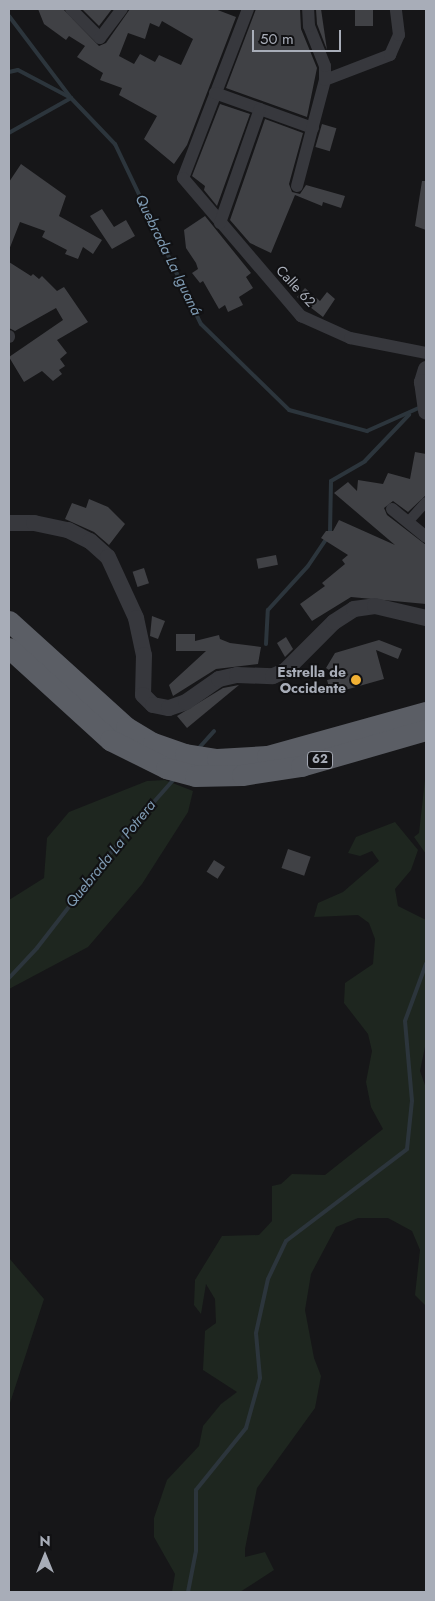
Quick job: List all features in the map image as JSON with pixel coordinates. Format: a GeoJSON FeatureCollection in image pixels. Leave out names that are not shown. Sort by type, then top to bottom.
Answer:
{"type":"FeatureCollection","features":[{"type":"Feature","properties":{"kind":"highway","name":"62"},"geometry":{"type":"LineString","coordinates":[[9,621],[91,698],[134,744],[166,768],[301,766],[426,730]]}},
{"type":"Feature","properties":{"kind":"highway","name":"62"},"geometry":{"type":"LineString","coordinates":[[9,648],[90,724],[134,744]]}},
{"type":"Feature","properties":{"kind":"highway","name":"62"},"geometry":{"type":"LineString","coordinates":[[214,768],[295,750],[426,712]]}},
{"type":"Feature","properties":{"kind":"street"},"geometry":{"type":"LineString","coordinates":[[71,9],[100,38],[122,9]]}},
{"type":"Feature","properties":{"kind":"street"},"geometry":{"type":"LineString","coordinates":[[248,9],[215,94],[313,128]]}},
{"type":"Feature","properties":{"kind":"street"},"geometry":{"type":"LineString","coordinates":[[298,186],[325,80],[325,66],[309,26],[308,9]]}},
{"type":"Feature","properties":{"kind":"street"},"geometry":{"type":"LineString","coordinates":[[325,80],[390,55],[399,35],[396,9]]}},
{"type":"Feature","properties":{"kind":"street","name":"Calle 62"},"geometry":{"type":"LineString","coordinates":[[215,94],[183,178],[301,316],[317,326],[350,338],[426,353]]}},
{"type":"Feature","properties":{"kind":"street"},"geometry":{"type":"LineString","coordinates":[[220,223],[260,109]]}},
{"type":"Feature","properties":{"kind":"street"},"geometry":{"type":"LineString","coordinates":[[426,369],[422,382],[426,412]]}},
{"type":"Feature","properties":{"kind":"street"},"geometry":{"type":"LineString","coordinates":[[408,522],[426,502]]}},
{"type":"Feature","properties":{"kind":"street"},"geometry":{"type":"LineString","coordinates":[[392,509],[426,537]]}},
{"type":"Feature","properties":{"kind":"street"},"geometry":{"type":"LineString","coordinates":[[9,523],[34,522],[68,530],[90,541],[108,557],[136,618],[144,655],[143,695],[153,705],[169,708],[186,702],[219,678],[237,675],[273,676],[285,671],[334,622],[354,609],[375,606],[426,618]]}},
{"type":"Feature","properties":{"kind":"shaded area"},"geometry":{"type":"Polygon","coordinates":[[[426,771],[426,854],[414,837],[419,833],[426,771]]]}},
{"type":"Feature","properties":{"kind":"shaded area"},"geometry":{"type":"Polygon","coordinates":[[[165,780],[193,791],[188,812],[142,884],[88,947],[9,989],[9,900],[44,878],[47,838],[69,812],[147,781],[165,780]]]}},
{"type":"Feature","properties":{"kind":"shaded area"},"geometry":{"type":"Polygon","coordinates":[[[395,822],[418,850],[411,870],[395,889],[398,906],[426,920],[426,1042],[420,1071],[426,1088],[426,1306],[415,1295],[420,1250],[412,1231],[388,1218],[358,1218],[336,1227],[311,1274],[305,1310],[314,1358],[321,1376],[315,1408],[257,1488],[245,1549],[245,1557],[265,1552],[274,1570],[240,1592],[172,1592],[175,1574],[154,1537],[154,1518],[167,1480],[199,1446],[203,1426],[221,1404],[237,1392],[203,1370],[205,1331],[216,1323],[215,1299],[206,1284],[201,1314],[194,1305],[195,1280],[222,1236],[259,1235],[272,1221],[272,1186],[281,1184],[292,1174],[325,1175],[383,1129],[371,1107],[366,1082],[372,1051],[368,1034],[344,1003],[345,983],[373,964],[375,939],[369,923],[358,915],[314,917],[318,903],[343,892],[379,861],[372,851],[360,856],[348,853],[356,837],[395,822]]]}},
{"type":"Feature","properties":{"kind":"shaded area"},"geometry":{"type":"Polygon","coordinates":[[[9,1258],[44,1299],[9,1406],[9,1258]]]}},
{"type":"Feature","properties":{"kind":"building"},"geometry":{"type":"Polygon","coordinates":[[[38,9],[63,9],[99,46],[106,43],[130,9],[215,9],[236,17],[187,145],[174,164],[144,139],[157,116],[119,95],[122,88],[100,80],[103,73],[77,57],[85,46],[69,36],[66,40],[44,24],[38,9]],[[162,21],[159,27],[150,23],[145,39],[128,33],[119,56],[134,64],[140,54],[155,62],[159,55],[181,65],[193,39],[162,21]]]}},
{"type":"Feature","properties":{"kind":"building"},"geometry":{"type":"Polygon","coordinates":[[[82,9],[112,9],[99,26],[82,9]]]}},
{"type":"Feature","properties":{"kind":"building"},"geometry":{"type":"Polygon","coordinates":[[[256,9],[300,9],[301,29],[317,68],[307,117],[226,88],[256,9]]]}},
{"type":"Feature","properties":{"kind":"building"},"geometry":{"type":"Polygon","coordinates":[[[316,9],[321,9],[327,50],[317,24],[316,9]]]}},
{"type":"Feature","properties":{"kind":"building"},"geometry":{"type":"Polygon","coordinates":[[[355,9],[373,9],[373,26],[355,26],[355,9]]]}},
{"type":"Feature","properties":{"kind":"building"},"geometry":{"type":"Polygon","coordinates":[[[220,104],[250,114],[217,206],[204,190],[205,186],[192,176],[220,104]]]}},
{"type":"Feature","properties":{"kind":"building"},"geometry":{"type":"Polygon","coordinates":[[[265,119],[303,133],[289,184],[292,192],[300,194],[306,185],[345,196],[341,208],[323,202],[322,206],[295,195],[271,253],[250,243],[230,220],[265,119]]]}},
{"type":"Feature","properties":{"kind":"building"},"geometry":{"type":"Polygon","coordinates":[[[322,124],[336,128],[330,151],[315,147],[322,124]]]}},
{"type":"Feature","properties":{"kind":"building"},"geometry":{"type":"Polygon","coordinates":[[[21,164],[66,196],[59,216],[102,240],[93,254],[83,247],[78,259],[65,254],[67,250],[42,237],[45,231],[20,222],[9,250],[9,182],[21,164]]]}},
{"type":"Feature","properties":{"kind":"building"},"geometry":{"type":"Polygon","coordinates":[[[422,181],[426,181],[426,230],[415,226],[422,181]]]}},
{"type":"Feature","properties":{"kind":"building"},"geometry":{"type":"Polygon","coordinates":[[[102,209],[114,227],[126,220],[135,236],[112,249],[90,216],[102,209]]]}},
{"type":"Feature","properties":{"kind":"building"},"geometry":{"type":"Polygon","coordinates":[[[205,216],[251,273],[246,277],[253,288],[239,297],[243,305],[228,312],[225,305],[219,309],[203,281],[200,283],[192,273],[198,269],[186,248],[184,230],[205,216]]]}},
{"type":"Feature","properties":{"kind":"building"},"geometry":{"type":"Polygon","coordinates":[[[9,262],[31,276],[33,274],[39,279],[42,276],[57,291],[64,287],[88,322],[57,340],[67,353],[60,359],[65,366],[59,370],[62,374],[53,381],[42,371],[24,382],[9,357],[63,320],[56,308],[15,331],[9,328],[9,262]]]}},
{"type":"Feature","properties":{"kind":"building"},"geometry":{"type":"Polygon","coordinates":[[[305,288],[320,301],[327,292],[335,299],[323,317],[297,297],[305,288]]]}},
{"type":"Feature","properties":{"kind":"building"},"geometry":{"type":"Polygon","coordinates":[[[415,452],[426,454],[426,495],[408,512],[393,501],[384,508],[387,515],[426,545],[426,604],[351,597],[312,621],[300,604],[325,586],[322,583],[345,564],[342,560],[348,555],[321,538],[326,531],[333,531],[339,520],[395,545],[334,493],[348,482],[357,491],[358,480],[383,484],[388,473],[410,479],[415,452]]]}},
{"type":"Feature","properties":{"kind":"building"},"geometry":{"type":"Polygon","coordinates":[[[89,499],[108,507],[125,524],[109,545],[94,532],[65,519],[72,503],[86,508],[89,499]]]}},
{"type":"Feature","properties":{"kind":"building"},"geometry":{"type":"Polygon","coordinates":[[[276,555],[278,565],[258,569],[256,559],[276,555]]]}},
{"type":"Feature","properties":{"kind":"building"},"geometry":{"type":"Polygon","coordinates":[[[144,568],[149,583],[138,587],[133,572],[144,568]]]}},
{"type":"Feature","properties":{"kind":"building"},"geometry":{"type":"Polygon","coordinates":[[[152,616],[165,621],[158,639],[150,636],[152,616]]]}},
{"type":"Feature","properties":{"kind":"building"},"geometry":{"type":"Polygon","coordinates":[[[176,634],[195,634],[195,641],[219,635],[220,639],[230,643],[261,647],[258,664],[216,669],[173,696],[169,685],[206,651],[176,651],[176,634]]]}},
{"type":"Feature","properties":{"kind":"building"},"geometry":{"type":"Polygon","coordinates":[[[286,637],[293,649],[285,657],[277,643],[286,637]]]}},
{"type":"Feature","properties":{"kind":"building"},"geometry":{"type":"Polygon","coordinates":[[[379,640],[402,649],[398,659],[376,650],[384,679],[331,694],[327,680],[340,677],[326,668],[335,653],[379,640]]]}},
{"type":"Feature","properties":{"kind":"building"},"geometry":{"type":"Polygon","coordinates":[[[239,685],[187,728],[177,716],[223,688],[239,685]]]}},
{"type":"Feature","properties":{"kind":"building"},"geometry":{"type":"Polygon","coordinates":[[[288,849],[311,857],[304,876],[281,868],[288,849]]]}},
{"type":"Feature","properties":{"kind":"building"},"geometry":{"type":"Polygon","coordinates":[[[214,860],[225,867],[218,879],[207,872],[214,860]]]}},
{"type":"Feature","properties":{"kind":"waterway"},"geometry":{"type":"LineString","coordinates":[[9,16],[71,98],[9,133]]}},
{"type":"Feature","properties":{"kind":"waterway","name":"Quebrada La Iguaná"},"geometry":{"type":"LineString","coordinates":[[9,72],[18,70],[71,98],[115,144],[201,324],[289,410],[367,431],[421,407]]}},
{"type":"Feature","properties":{"kind":"waterway"},"geometry":{"type":"LineString","coordinates":[[266,644],[268,610],[308,566],[330,533],[331,481],[365,461],[409,415]]}},
{"type":"Feature","properties":{"kind":"waterway","name":"Quebrada La Potrera"},"geometry":{"type":"LineString","coordinates":[[198,749],[214,731]]}},
{"type":"Feature","properties":{"kind":"waterway","name":"Quebrada La Potrera"},"geometry":{"type":"LineString","coordinates":[[9,978],[37,948],[123,837],[175,778]]}},
{"type":"Feature","properties":{"kind":"waterway"},"geometry":{"type":"LineString","coordinates":[[188,1592],[196,1551],[196,1490],[246,1428],[260,1378],[256,1333],[268,1279],[286,1241],[407,1149],[412,1101],[405,1021],[426,964]]}},
{"type":"Feature","properties":{"kind":"place","name":"Estrella de Occidente"},"geometry":{"type":"Point","coordinates":[356,680]}}]}
